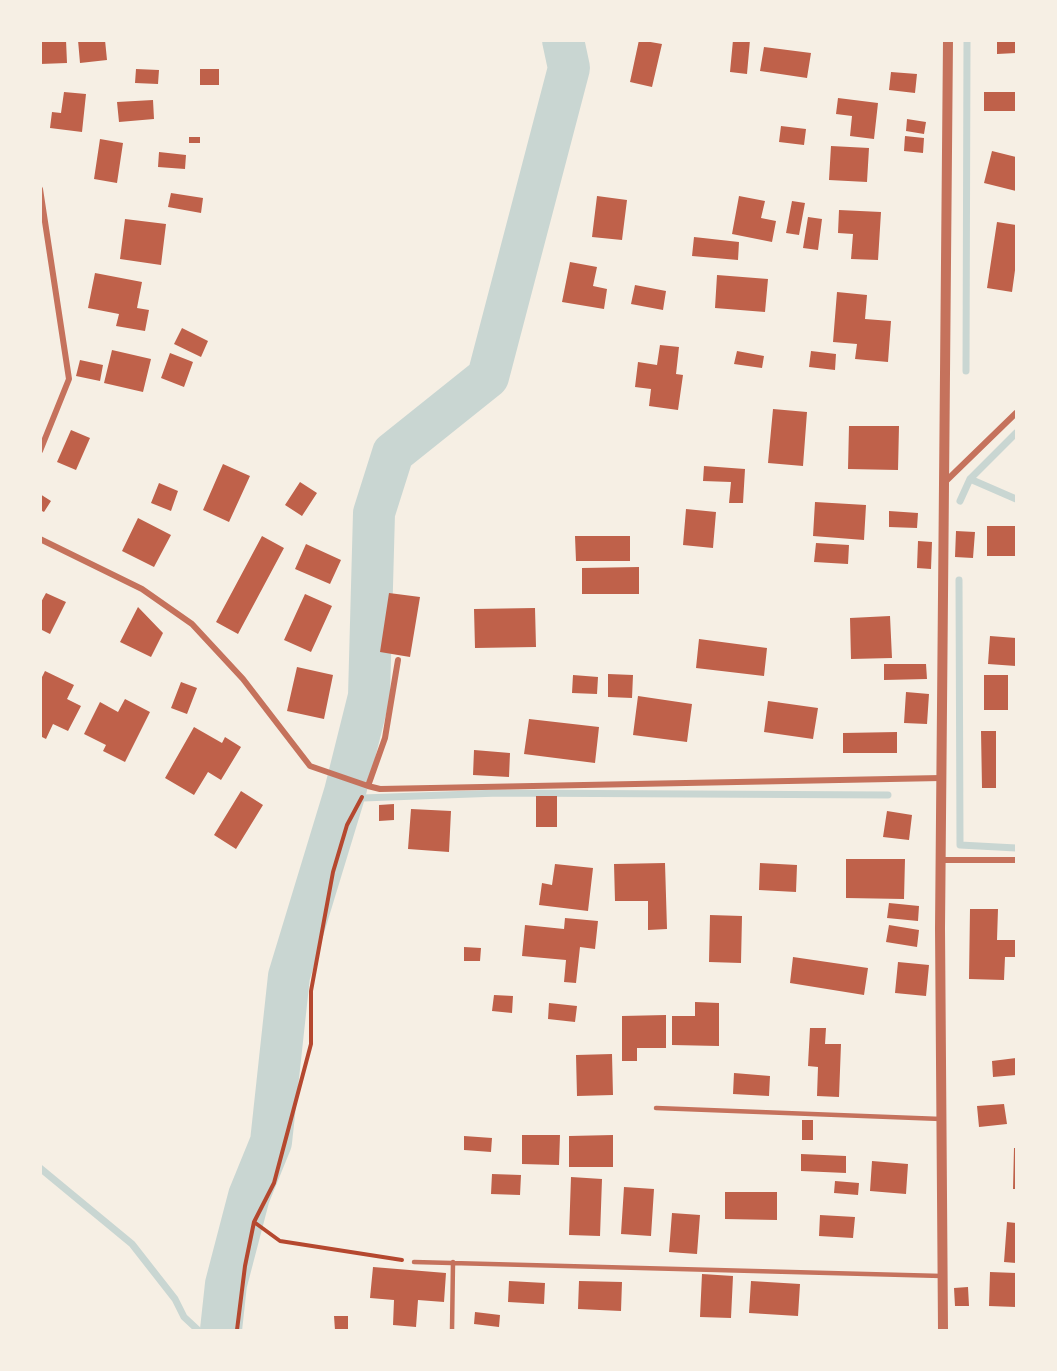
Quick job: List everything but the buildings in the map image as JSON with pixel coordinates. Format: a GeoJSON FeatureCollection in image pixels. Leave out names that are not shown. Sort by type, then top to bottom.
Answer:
{"type":"FeatureCollection","features":[{"type":"Feature","properties":{"kind":"street"},"geometry":{"type":"LineString","coordinates":[[943,1330],[941,778],[948,40]]}},
{"type":"Feature","properties":{"kind":"street"},"geometry":{"type":"LineString","coordinates":[[40,189],[69,380],[40,451]]}},
{"type":"Feature","properties":{"kind":"street"},"geometry":{"type":"LineString","coordinates":[[944,483],[1017,413]]}},
{"type":"Feature","properties":{"kind":"street"},"geometry":{"type":"LineString","coordinates":[[40,539],[142,590],[192,624],[243,680],[310,766],[368,786],[380,789],[941,778]]}},
{"type":"Feature","properties":{"kind":"street"},"geometry":{"type":"LineString","coordinates":[[368,786],[385,738],[398,660]]}},
{"type":"Feature","properties":{"kind":"street"},"geometry":{"type":"LineString","coordinates":[[941,860],[1017,860]]}},
{"type":"Feature","properties":{"kind":"lane"},"geometry":{"type":"LineString","coordinates":[[656,1108],[941,1119]]}},
{"type":"Feature","properties":{"kind":"lane"},"geometry":{"type":"LineString","coordinates":[[414,1262],[942,1276]]}},
{"type":"Feature","properties":{"kind":"lane"},"geometry":{"type":"LineString","coordinates":[[452,1330],[453,1262]]}},
{"type":"Feature","properties":{"kind":"path"},"geometry":{"type":"LineString","coordinates":[[237,1330],[245,1266],[254,1222],[274,1183],[311,1044],[311,991],[333,872],[347,825],[368,786]]}},
{"type":"Feature","properties":{"kind":"path"},"geometry":{"type":"LineString","coordinates":[[254,1222],[280,1241],[414,1262]]}},
{"type":"Feature","properties":{"kind":"waterway"},"geometry":{"type":"LineString","coordinates":[[221,1330],[226,1284],[249,1196],[271,1142],[289,976],[345,792],[369,696],[374,513],[393,453],[488,377],[569,68],[563,40]]}},
{"type":"Feature","properties":{"kind":"waterway"},"geometry":{"type":"LineString","coordinates":[[966,371],[967,40]]}},
{"type":"Feature","properties":{"kind":"waterway"},"geometry":{"type":"LineString","coordinates":[[960,501],[970,479],[1016,433]]}},
{"type":"Feature","properties":{"kind":"waterway"},"geometry":{"type":"LineString","coordinates":[[970,479],[1016,499]]}},
{"type":"Feature","properties":{"kind":"waterway"},"geometry":{"type":"LineString","coordinates":[[959,580],[960,845],[1016,848]]}},
{"type":"Feature","properties":{"kind":"waterway"},"geometry":{"type":"LineString","coordinates":[[363,798],[499,793],[888,795]]}},
{"type":"Feature","properties":{"kind":"waterway"},"geometry":{"type":"LineString","coordinates":[[40,1168],[132,1244],[175,1299],[184,1317],[198,1330]]}}]}
